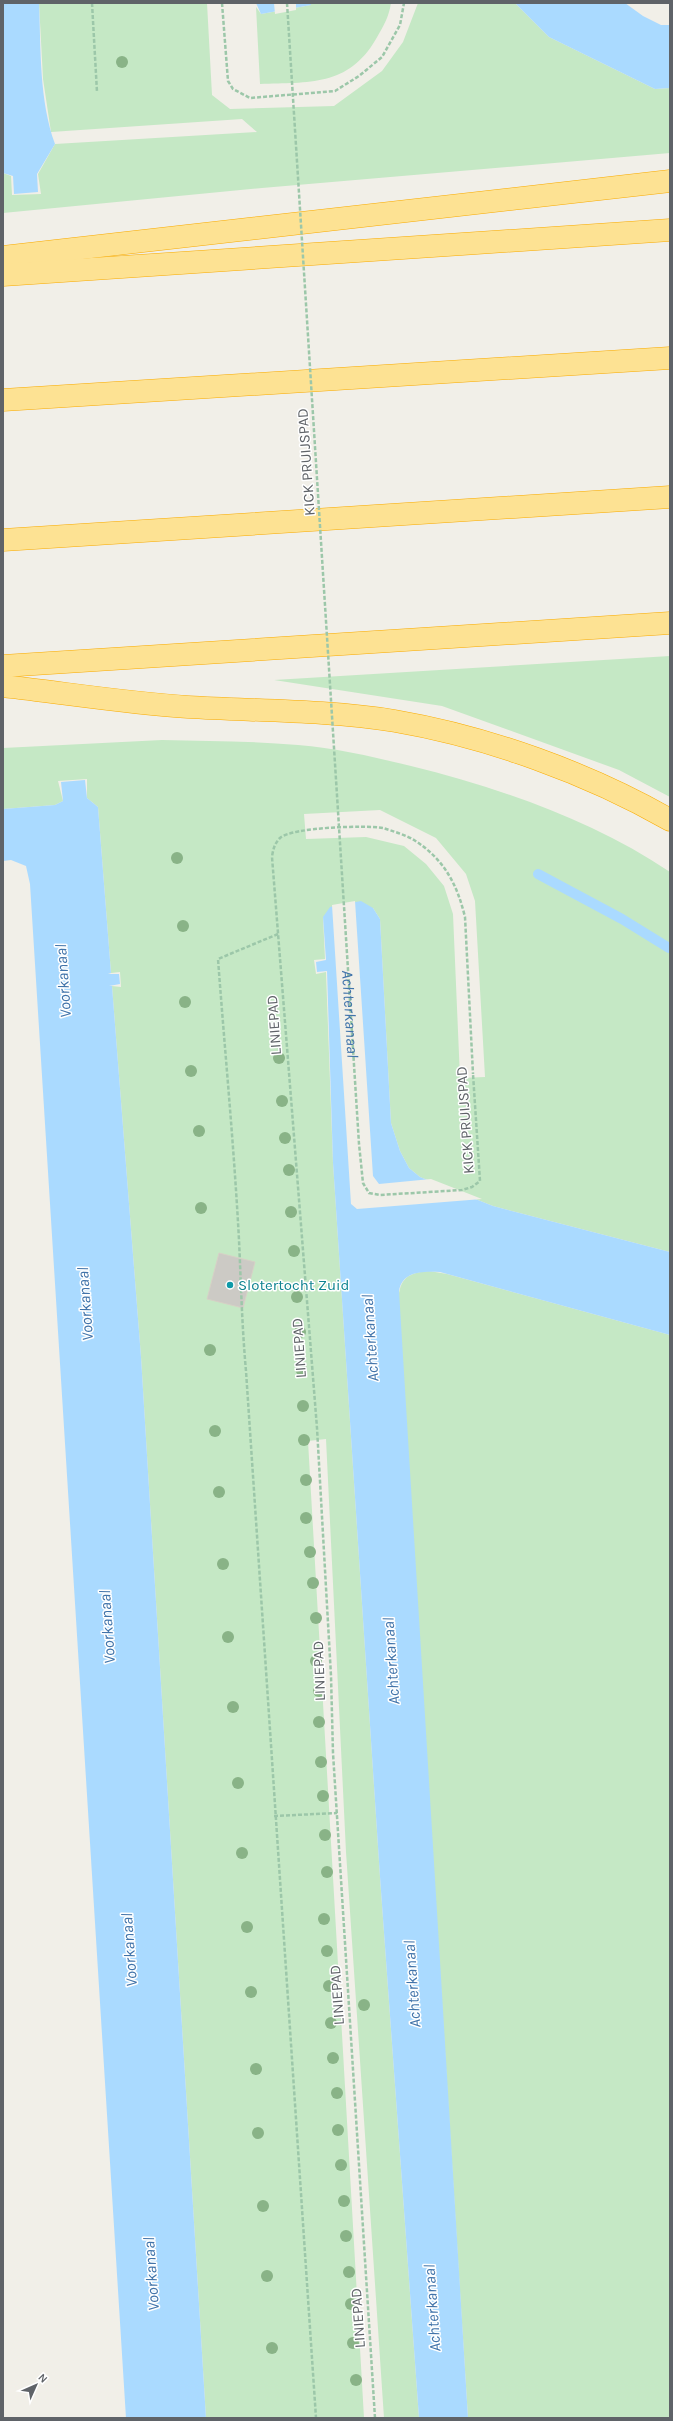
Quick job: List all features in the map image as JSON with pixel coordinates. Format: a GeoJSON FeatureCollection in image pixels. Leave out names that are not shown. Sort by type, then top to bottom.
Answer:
{"type":"FeatureCollection","features":[{"type":"Feature","properties":{"kind":"highway"},"geometry":{"type":"LineString","coordinates":[[3,257],[670,181]]}},
{"type":"Feature","properties":{"kind":"highway"},"geometry":{"type":"LineString","coordinates":[[3,275],[670,230]]}},
{"type":"Feature","properties":{"kind":"highway"},"geometry":{"type":"LineString","coordinates":[[3,400],[670,358]]}},
{"type":"Feature","properties":{"kind":"highway"},"geometry":{"type":"LineString","coordinates":[[3,540],[670,497]]}},
{"type":"Feature","properties":{"kind":"highway"},"geometry":{"type":"LineString","coordinates":[[3,666],[670,622]]}},
{"type":"Feature","properties":{"kind":"highway"},"geometry":{"type":"LineString","coordinates":[[3,686],[188,707],[280,710],[394,721],[505,748],[598,784],[670,820]]}},
{"type":"Feature","properties":{"kind":"path"},"geometry":{"type":"LineString","coordinates":[[92,3],[97,92]]}},
{"type":"Feature","properties":{"kind":"path"},"geometry":{"type":"LineString","coordinates":[[222,3],[228,81],[233,89],[250,98],[334,90],[359,76],[382,57],[400,25],[404,3]]}},
{"type":"Feature","properties":{"kind":"path","name":"KICK PRUIJSPAD"},"geometry":{"type":"LineString","coordinates":[[278,924],[272,857],[274,846],[281,837],[287,834],[347,827],[382,828],[413,840],[427,850],[450,876],[460,893],[465,917],[480,1181],[472,1187],[462,1190],[380,1195],[369,1193],[363,1183],[360,1144],[287,3]]}},
{"type":"Feature","properties":{"kind":"path","name":"LINIEPAD"},"geometry":{"type":"LineString","coordinates":[[278,924],[317,1428],[336,1813],[375,2418]]}},
{"type":"Feature","properties":{"kind":"path"},"geometry":{"type":"LineString","coordinates":[[278,934],[218,959],[233,1150],[239,1241],[241,1316],[262,1603],[274,1816],[316,2418]]}},
{"type":"Feature","properties":{"kind":"path"},"geometry":{"type":"LineString","coordinates":[[274,1816],[336,1813]]}},
{"type":"Feature","properties":{"kind":"green space"},"geometry":{"type":"Polygon","coordinates":[[[39,3],[207,3],[212,95],[230,109],[334,106],[382,71],[403,42],[418,3],[515,3],[549,37],[655,89],[670,88],[670,153],[262,188],[3,213],[3,173],[11,176],[12,195],[41,194],[38,174],[55,144],[257,132],[242,119],[51,132],[43,79],[39,3]]]}},
{"type":"Feature","properties":{"kind":"green space"},"geometry":{"type":"Polygon","coordinates":[[[311,3],[391,3],[387,17],[376,39],[365,55],[353,66],[340,74],[311,82],[260,84],[256,7],[261,14],[311,5],[311,3]]]}},
{"type":"Feature","properties":{"kind":"green space"},"geometry":{"type":"Polygon","coordinates":[[[670,656],[670,797],[619,770],[442,706],[274,680],[670,656]]]}},
{"type":"Feature","properties":{"kind":"green space"},"geometry":{"type":"Polygon","coordinates":[[[162,740],[230,741],[281,744],[312,746],[341,751],[411,766],[512,795],[578,821],[640,853],[670,872],[670,1252],[493,1206],[420,1177],[409,1168],[400,1151],[391,1123],[380,919],[373,908],[323,917],[325,959],[314,960],[316,974],[326,972],[333,1163],[380,1877],[419,2418],[384,2418],[346,1852],[326,1439],[308,1441],[364,2418],[206,2418],[141,1357],[112,986],[121,987],[120,972],[111,973],[98,807],[87,798],[87,779],[58,781],[63,801],[55,805],[3,809],[3,748],[162,740]],[[380,810],[304,814],[306,839],[366,837],[404,846],[426,864],[444,886],[453,914],[460,1078],[485,1077],[475,901],[466,874],[436,838],[380,810]]]}},
{"type":"Feature","properties":{"kind":"green space"},"geometry":{"type":"Polygon","coordinates":[[[429,1271],[447,1274],[670,1335],[670,2418],[468,2418],[398,1304],[400,1289],[404,1280],[408,1276],[429,1271]]]}},
{"type":"Feature","properties":{"kind":"water"},"geometry":{"type":"Polygon","coordinates":[[[3,3],[39,3],[43,92],[55,144],[37,174],[38,192],[14,194],[13,176],[3,173],[3,3]]]}},
{"type":"Feature","properties":{"kind":"water"},"geometry":{"type":"Polygon","coordinates":[[[256,3],[311,3],[311,5],[261,14],[256,3]]]}},
{"type":"Feature","properties":{"kind":"water"},"geometry":{"type":"Polygon","coordinates":[[[515,3],[625,3],[643,16],[661,25],[670,25],[670,88],[655,89],[549,37],[515,3]]]}},
{"type":"Feature","properties":{"kind":"water","name":"Voorkanaal"},"geometry":{"type":"Polygon","coordinates":[[[85,780],[87,798],[98,807],[111,973],[108,974],[119,974],[120,984],[109,986],[112,986],[141,1357],[206,2418],[126,2418],[30,884],[26,866],[11,860],[3,861],[3,809],[55,805],[63,801],[61,782],[85,780]]]}},
{"type":"Feature","properties":{"kind":"water","name":"Achterkanaal"},"geometry":{"type":"Polygon","coordinates":[[[361,901],[373,908],[380,919],[391,1123],[400,1151],[409,1168],[420,1177],[493,1206],[670,1252],[670,1335],[440,1272],[420,1272],[409,1276],[404,1279],[399,1291],[468,2418],[419,2418],[380,1877],[333,1163],[327,971],[317,972],[316,962],[326,960],[323,917],[330,907],[361,901]]]}},
{"type":"Feature","properties":{"kind":"pier"},"geometry":{"type":"Polygon","coordinates":[[[274,3],[296,3],[296,10],[275,14],[274,3]]]}},
{"type":"Feature","properties":{"kind":"pier"},"geometry":{"type":"Polygon","coordinates":[[[355,901],[373,1176],[379,1184],[431,1179],[482,1199],[357,1209],[351,1204],[332,905],[355,901]]]}},
{"type":"Feature","properties":{"kind":"building","name":"Slotertocht Zuid"},"geometry":{"type":"Polygon","coordinates":[[[219,1253],[255,1262],[243,1308],[207,1299],[219,1253]]]}},
{"type":"Feature","properties":{"kind":"waterway"},"geometry":{"type":"LineString","coordinates":[[538,874],[622,919],[669,948]]}},
{"type":"Feature","properties":{"kind":"place","name":"Slotertocht Zuid"},"geometry":{"type":"Point","coordinates":[230,1285]}}]}
